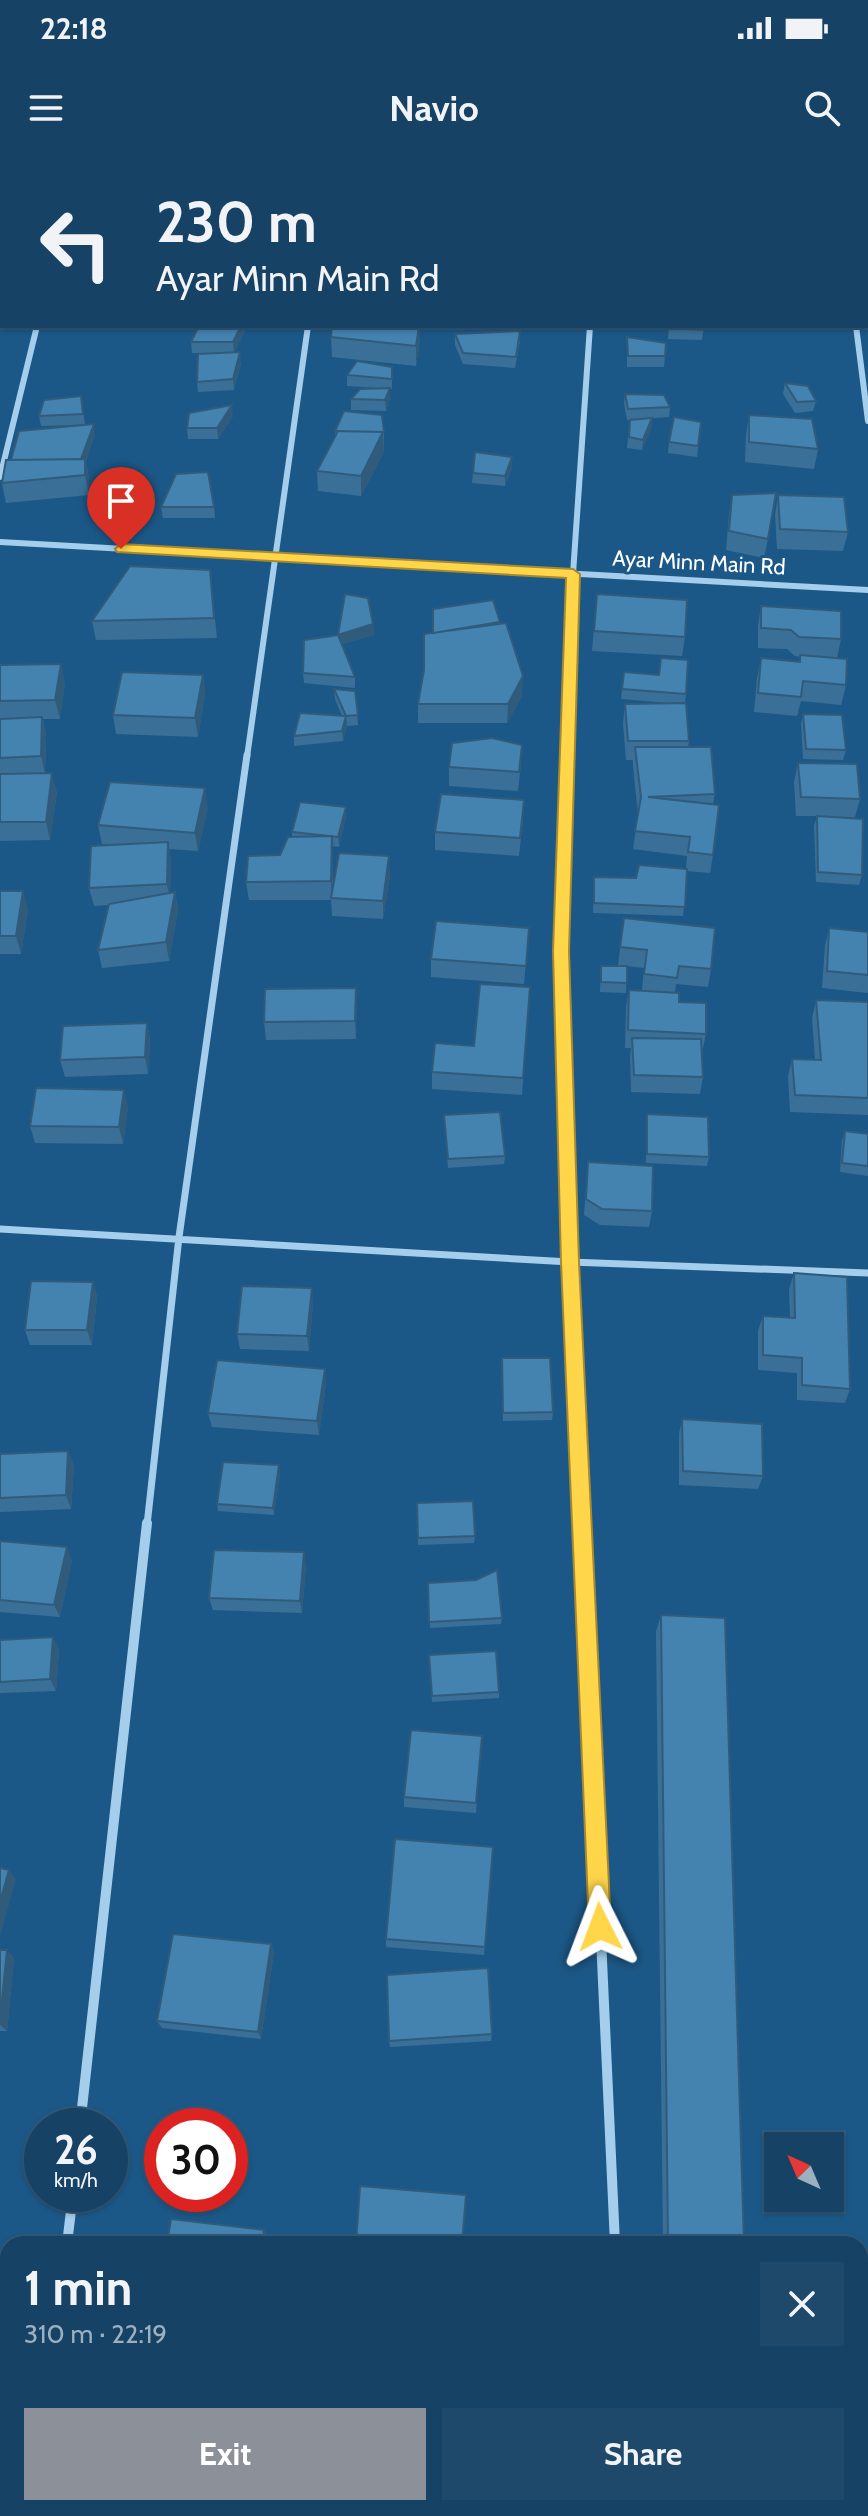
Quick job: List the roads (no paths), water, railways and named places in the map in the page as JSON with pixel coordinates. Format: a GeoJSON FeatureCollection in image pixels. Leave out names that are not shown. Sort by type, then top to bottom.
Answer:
{"type":"FeatureCollection","features":[{"type":"Feature","properties":{"kind":"street"},"geometry":{"type":"LineString","coordinates":[[0,477],[37,328]]}},
{"type":"Feature","properties":{"kind":"street"},"geometry":{"type":"LineString","coordinates":[[82,2108],[179,1237],[308,328]]}},
{"type":"Feature","properties":{"kind":"street"},"geometry":{"type":"LineString","coordinates":[[590,328],[573,574],[561,951],[570,1262],[615,2236]]}},
{"type":"Feature","properties":{"kind":"street"},"geometry":{"type":"LineString","coordinates":[[856,328],[868,421]]}},
{"type":"Feature","properties":{"kind":"street","name":"Ayar Minn Main Rd"},"geometry":{"type":"LineString","coordinates":[[0,542],[868,590]]}},
{"type":"Feature","properties":{"kind":"street"},"geometry":{"type":"LineString","coordinates":[[0,1229],[570,1262],[868,1273]]}},
{"type":"Feature","properties":{"kind":"street"},"geometry":{"type":"LineString","coordinates":[[68,2236],[71,2212]]}}]}
